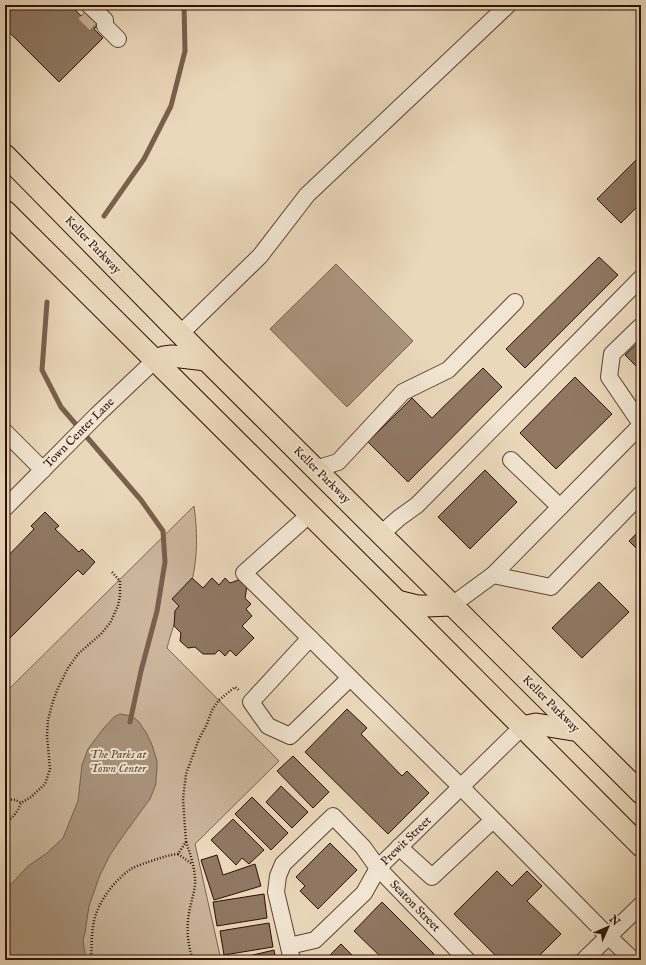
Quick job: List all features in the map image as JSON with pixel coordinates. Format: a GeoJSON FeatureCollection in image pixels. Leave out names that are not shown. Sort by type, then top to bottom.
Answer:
{"type":"FeatureCollection","features":[{"type":"Feature","properties":{"kind":"main road","name":"Keller Parkway"},"geometry":{"type":"LineString","coordinates":[[5,155],[180,334],[641,793]]}},
{"type":"Feature","properties":{"kind":"main road"},"geometry":{"type":"LineString","coordinates":[[5,211],[641,846]]}},
{"type":"Feature","properties":{"kind":"main road"},"geometry":{"type":"LineString","coordinates":[[155,360],[172,356],[206,360]]}},
{"type":"Feature","properties":{"kind":"main road"},"geometry":{"type":"LineString","coordinates":[[397,601],[422,606],[452,605]]}},
{"type":"Feature","properties":{"kind":"main road"},"geometry":{"type":"LineString","coordinates":[[522,727],[536,724],[579,731]]}},
{"type":"Feature","properties":{"kind":"street"},"geometry":{"type":"LineString","coordinates":[[180,334],[260,256],[307,195],[508,5]]}},
{"type":"Feature","properties":{"kind":"street"},"geometry":{"type":"LineString","coordinates":[[84,8],[105,20],[105,26],[117,42],[97,26]]}},
{"type":"Feature","properties":{"kind":"street"},"geometry":{"type":"LineString","coordinates":[[381,534],[399,518],[418,505],[641,278]]}},
{"type":"Feature","properties":{"kind":"street"},"geometry":{"type":"LineString","coordinates":[[315,469],[338,462],[402,392],[448,370],[515,302]]}},
{"type":"Feature","properties":{"kind":"street"},"geometry":{"type":"LineString","coordinates":[[452,605],[493,575],[641,424],[609,377],[612,354],[641,326]]}},
{"type":"Feature","properties":{"kind":"street","name":"Town Center Lane"},"geometry":{"type":"LineString","coordinates":[[5,508],[97,415],[155,360]]}},
{"type":"Feature","properties":{"kind":"street"},"geometry":{"type":"LineString","coordinates":[[5,432],[42,470]]}},
{"type":"Feature","properties":{"kind":"street"},"geometry":{"type":"LineString","coordinates":[[511,460],[560,507]]}},
{"type":"Feature","properties":{"kind":"street"},"geometry":{"type":"LineString","coordinates":[[493,575],[551,587],[641,494]]}},
{"type":"Feature","properties":{"kind":"street"},"geometry":{"type":"LineString","coordinates":[[310,514],[244,573],[461,787],[633,960]]}},
{"type":"Feature","properties":{"kind":"street"},"geometry":{"type":"LineString","coordinates":[[310,638],[251,702],[268,726],[290,736],[350,678]]}},
{"type":"Feature","properties":{"kind":"street","name":"Prewit Street"},"geometry":{"type":"LineString","coordinates":[[290,953],[315,940],[364,892],[378,868],[522,727]]}},
{"type":"Feature","properties":{"kind":"street","name":"Seaton Street"},"geometry":{"type":"LineString","coordinates":[[290,953],[276,892],[278,876],[282,864],[333,816],[363,847],[378,868],[467,960]]}},
{"type":"Feature","properties":{"kind":"street"},"geometry":{"type":"LineString","coordinates":[[399,847],[432,878],[493,820]]}},
{"type":"Feature","properties":{"kind":"street"},"geometry":{"type":"LineString","coordinates":[[584,960],[641,905]]}},
{"type":"Feature","properties":{"kind":"path"},"geometry":{"type":"LineString","coordinates":[[5,825],[6,819],[12,818],[21,803],[31,797],[45,784],[50,769],[47,736],[48,720],[52,701],[68,668],[78,654],[106,628],[118,606],[120,581],[111,571]]}},
{"type":"Feature","properties":{"kind":"path"},"geometry":{"type":"LineString","coordinates":[[193,960],[189,946],[188,921],[196,879],[186,842],[183,799],[186,774],[199,739],[212,710],[219,700],[235,687],[251,702]]}},
{"type":"Feature","properties":{"kind":"path"},"geometry":{"type":"LineString","coordinates":[[5,799],[16,800],[21,803]]}},
{"type":"Feature","properties":{"kind":"path"},"geometry":{"type":"LineString","coordinates":[[178,854],[186,842]]}},
{"type":"Feature","properties":{"kind":"path"},"geometry":{"type":"LineString","coordinates":[[91,960],[92,933],[95,917],[110,888],[119,879],[132,868],[170,854],[178,854],[193,864]]}},
{"type":"Feature","properties":{"kind":"green space","name":"The Parks at Town Center"},"geometry":{"type":"Polygon","coordinates":[[[194,506],[196,550],[194,572],[188,594],[174,625],[167,648],[279,761],[195,844],[221,960],[5,960],[5,693],[194,506]]]}},
{"type":"Feature","properties":{"kind":"shaded area"},"geometry":{"type":"Polygon","coordinates":[[[336,264],[413,341],[347,407],[270,329],[336,264]]]}},
{"type":"Feature","properties":{"kind":"shaded area"},"geometry":{"type":"Polygon","coordinates":[[[120,714],[132,716],[139,722],[147,734],[157,761],[156,784],[150,799],[110,855],[100,875],[89,906],[83,940],[86,960],[9,960],[5,953],[5,891],[28,866],[47,853],[63,838],[78,801],[82,765],[88,749],[103,729],[114,717],[120,714]]]}},
{"type":"Feature","properties":{"kind":"building"},"geometry":{"type":"Polygon","coordinates":[[[5,5],[71,5],[81,16],[90,7],[103,20],[94,29],[103,38],[59,82],[5,28],[5,5]]]}},
{"type":"Feature","properties":{"kind":"building"},"geometry":{"type":"Polygon","coordinates":[[[641,155],[641,203],[621,223],[597,199],[641,155]]]}},
{"type":"Feature","properties":{"kind":"building"},"geometry":{"type":"Polygon","coordinates":[[[599,257],[618,275],[525,368],[506,349],[599,257]]]}},
{"type":"Feature","properties":{"kind":"building"},"geometry":{"type":"Polygon","coordinates":[[[641,340],[641,371],[625,355],[641,340]]]}},
{"type":"Feature","properties":{"kind":"building"},"geometry":{"type":"Polygon","coordinates":[[[483,368],[502,387],[408,482],[368,442],[412,398],[432,418],[483,368]]]}},
{"type":"Feature","properties":{"kind":"building"},"geometry":{"type":"Polygon","coordinates":[[[575,377],[612,414],[556,469],[520,433],[575,377]]]}},
{"type":"Feature","properties":{"kind":"building"},"geometry":{"type":"Polygon","coordinates":[[[485,470],[517,502],[470,549],[438,517],[485,470]]]}},
{"type":"Feature","properties":{"kind":"building"},"geometry":{"type":"Polygon","coordinates":[[[45,512],[59,526],[55,529],[79,552],[82,549],[95,562],[83,575],[78,570],[5,643],[5,559],[34,529],[31,526],[45,512]]]}},
{"type":"Feature","properties":{"kind":"building"},"geometry":{"type":"Polygon","coordinates":[[[641,529],[641,553],[629,541],[641,529]]]}},
{"type":"Feature","properties":{"kind":"building"},"geometry":{"type":"Polygon","coordinates":[[[192,578],[203,588],[212,578],[219,585],[225,578],[230,583],[241,579],[247,586],[245,598],[251,604],[246,609],[252,616],[242,626],[254,638],[236,656],[230,650],[225,656],[219,650],[215,654],[203,654],[195,647],[188,648],[180,641],[181,633],[174,626],[175,611],[179,606],[172,599],[192,578]]]}},
{"type":"Feature","properties":{"kind":"building"},"geometry":{"type":"Polygon","coordinates":[[[599,582],[629,612],[582,658],[552,628],[599,582]]]}},
{"type":"Feature","properties":{"kind":"building"},"geometry":{"type":"Polygon","coordinates":[[[347,709],[367,728],[361,734],[402,776],[407,771],[429,793],[388,834],[305,752],[347,709]]]}},
{"type":"Feature","properties":{"kind":"building"},"geometry":{"type":"Polygon","coordinates":[[[293,756],[329,792],[313,808],[277,771],[293,756]]]}},
{"type":"Feature","properties":{"kind":"building"},"geometry":{"type":"Polygon","coordinates":[[[281,786],[308,812],[292,828],[266,802],[281,786]]]}},
{"type":"Feature","properties":{"kind":"building"},"geometry":{"type":"Polygon","coordinates":[[[252,797],[288,833],[271,850],[235,814],[252,797]]]}},
{"type":"Feature","properties":{"kind":"building"},"geometry":{"type":"Polygon","coordinates":[[[233,819],[264,850],[249,864],[242,858],[236,865],[211,840],[233,819]]]}},
{"type":"Feature","properties":{"kind":"building"},"geometry":{"type":"Polygon","coordinates":[[[330,843],[357,870],[318,909],[300,891],[305,886],[296,877],[330,843]]]}},
{"type":"Feature","properties":{"kind":"building"},"geometry":{"type":"Polygon","coordinates":[[[217,855],[223,875],[255,864],[261,886],[214,900],[201,860],[217,855]]]}},
{"type":"Feature","properties":{"kind":"building"},"geometry":{"type":"Polygon","coordinates":[[[497,871],[512,886],[527,871],[542,886],[527,901],[561,934],[535,960],[500,960],[454,914],[497,871]]]}},
{"type":"Feature","properties":{"kind":"building"},"geometry":{"type":"Polygon","coordinates":[[[264,894],[267,918],[217,926],[213,902],[264,894]]]}},
{"type":"Feature","properties":{"kind":"building"},"geometry":{"type":"Polygon","coordinates":[[[382,902],[434,954],[428,960],[384,960],[354,931],[382,902]]]}},
{"type":"Feature","properties":{"kind":"building"},"geometry":{"type":"Polygon","coordinates":[[[269,923],[273,947],[224,955],[220,931],[269,923]]]}},
{"type":"Feature","properties":{"kind":"building"},"geometry":{"type":"Polygon","coordinates":[[[341,944],[357,960],[325,960],[341,944]]]}},
{"type":"Feature","properties":{"kind":"building"},"geometry":{"type":"Polygon","coordinates":[[[274,950],[276,960],[232,960],[274,950]]]}},
{"type":"Feature","properties":{"kind":"waterway"},"geometry":{"type":"LineString","coordinates":[[104,216],[144,159],[171,106],[185,51],[184,5]]}},
{"type":"Feature","properties":{"kind":"waterway"},"geometry":{"type":"LineString","coordinates":[[47,302],[42,370],[61,407],[141,500],[163,531],[165,562],[157,611],[141,671],[130,722]]}},
{"type":"Feature","properties":{"kind":"tunnel"},"geometry":{"type":"LineString","coordinates":[[84,13],[97,26]]}}]}
